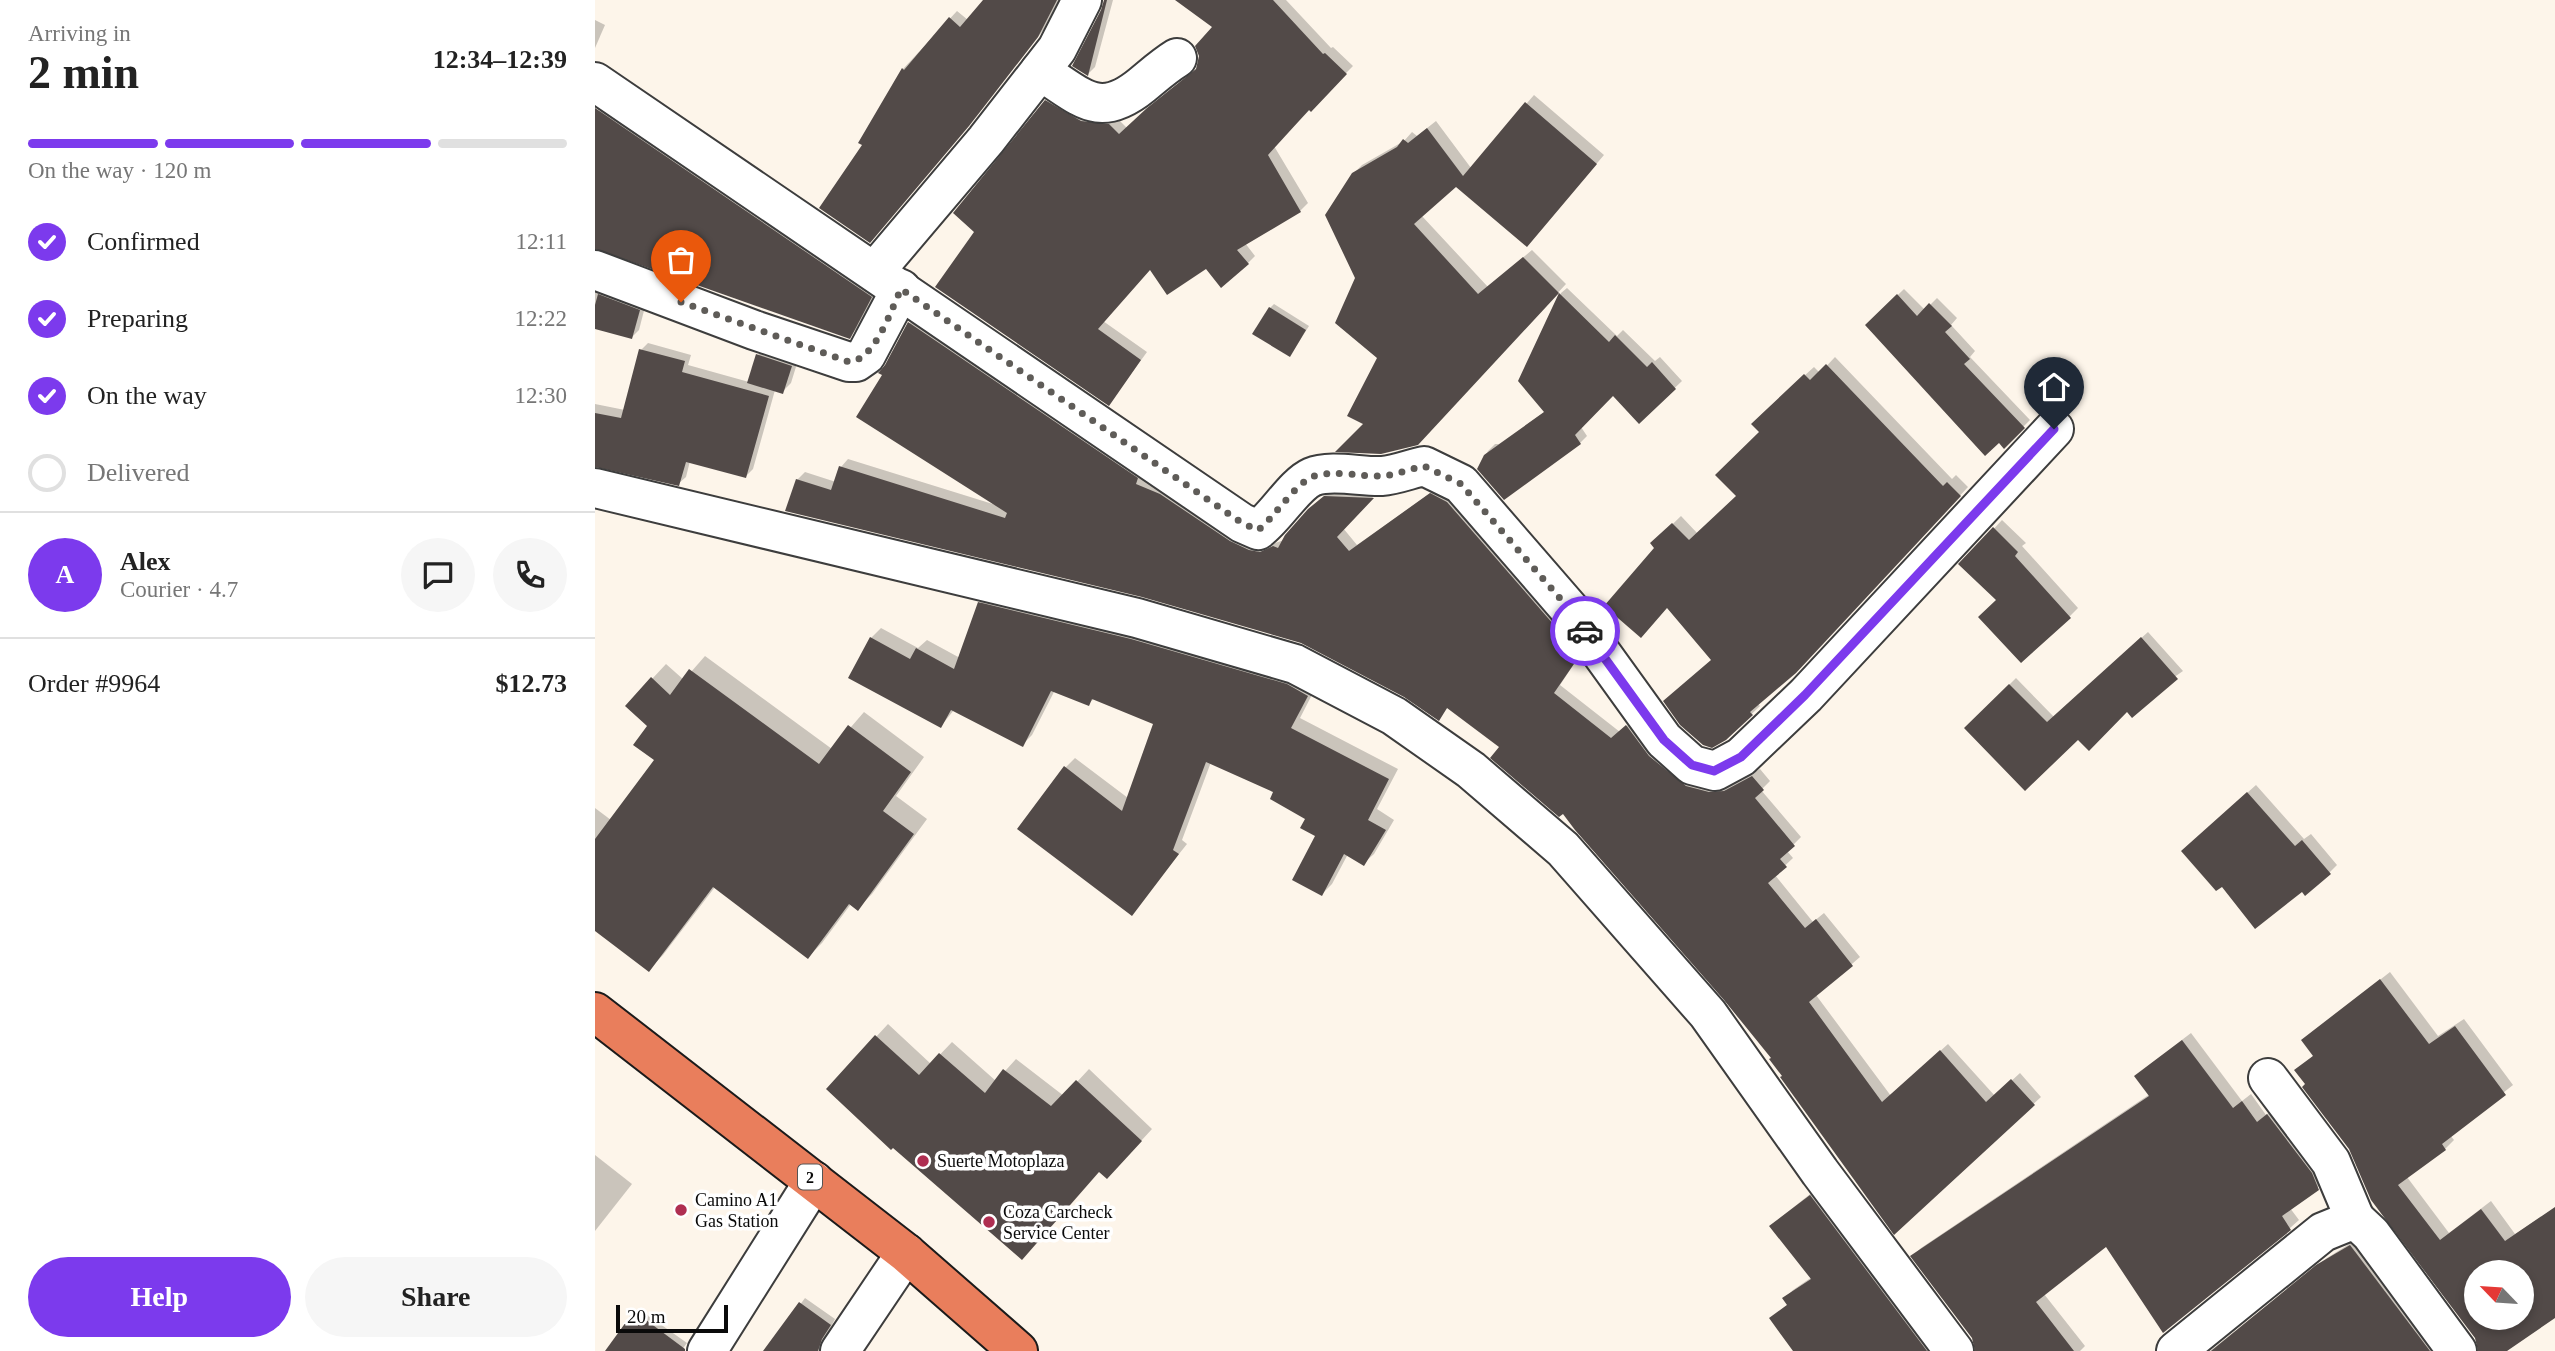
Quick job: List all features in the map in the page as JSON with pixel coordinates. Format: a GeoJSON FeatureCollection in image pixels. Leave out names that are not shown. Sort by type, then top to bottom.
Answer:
{"type":"FeatureCollection","features":[{"type":"Feature","properties":{"kind":"highway","name":"2"},"geometry":{"type":"LineString","coordinates":[[595,1012],[814,1181],[905,1254],[1018,1351]]}},
{"type":"Feature","properties":{"kind":"street"},"geometry":{"type":"LineString","coordinates":[[595,270],[754,330],[849,362],[863,358],[874,344],[888,280],[986,140],[1057,49],[1082,0]]}},
{"type":"Feature","properties":{"kind":"street"},"geometry":{"type":"LineString","coordinates":[[1040,71],[1088,100],[1102,105],[1121,101],[1177,58]]}},
{"type":"Feature","properties":{"kind":"street"},"geometry":{"type":"LineString","coordinates":[[595,82],[1242,523],[1258,530],[1312,477],[1335,474],[1384,476],[1424,466],[1461,484],[1571,611],[1664,740],[1692,765],[1714,771],[1741,757],[1805,695],[2054,429]]}},
{"type":"Feature","properties":{"kind":"street"},"geometry":{"type":"LineString","coordinates":[[595,488],[1136,618],[1295,664],[1394,716],[1471,770],[1563,849],[1709,1014],[1820,1172],[1954,1351]]}},
{"type":"Feature","properties":{"kind":"street"},"geometry":{"type":"LineString","coordinates":[[2268,1078],[2331,1163],[2355,1219],[2371,1234],[2456,1351]]}},
{"type":"Feature","properties":{"kind":"street"},"geometry":{"type":"LineString","coordinates":[[707,1351],[814,1181]]}},
{"type":"Feature","properties":{"kind":"street"},"geometry":{"type":"LineString","coordinates":[[2176,1351],[2323,1232],[2355,1219]]}},
{"type":"Feature","properties":{"kind":"street"},"geometry":{"type":"LineString","coordinates":[[840,1351],[905,1254]]}},
{"type":"Feature","properties":{"kind":"building"},"geometry":{"type":"Polygon","coordinates":[[[983,0],[1057,0],[1038,37],[969,126],[870,243],[819,208],[862,145],[858,143],[902,68],[904,70],[949,17],[960,27],[983,0]]]}},
{"type":"Feature","properties":{"kind":"building"},"geometry":{"type":"Polygon","coordinates":[[[1104,0],[1107,0],[1088,76],[1072,66],[1104,0]]]}},
{"type":"Feature","properties":{"kind":"building"},"geometry":{"type":"Polygon","coordinates":[[[1175,0],[1273,0],[1323,54],[1347,74],[1268,155],[1301,212],[1237,250],[1249,264],[1221,288],[1206,269],[1167,295],[1150,270],[1098,329],[1141,360],[1109,406],[935,287],[974,232],[953,213],[1045,100],[1081,121],[1109,124],[1119,134],[1196,69],[1199,56],[1195,46],[1212,27],[1175,0]]]}},
{"type":"Feature","properties":{"kind":"building"},"geometry":{"type":"Polygon","coordinates":[[[1525,102],[1597,164],[1527,247],[1456,187],[1414,224],[1478,294],[1523,257],[1559,293],[1418,445],[1381,454],[1335,452],[1363,424],[1347,416],[1377,358],[1335,323],[1355,278],[1325,215],[1352,173],[1397,147],[1403,139],[1408,143],[1427,128],[1463,176],[1525,102]]]}},
{"type":"Feature","properties":{"kind":"building"},"geometry":{"type":"Polygon","coordinates":[[[595,108],[872,297],[850,339],[595,249],[595,108]]]}},
{"type":"Feature","properties":{"kind":"building"},"geometry":{"type":"Polygon","coordinates":[[[1559,293],[1609,342],[1615,335],[1647,367],[1652,362],[1676,389],[1639,424],[1613,396],[1575,435],[1581,444],[1504,500],[1477,469],[1484,455],[1544,412],[1518,381],[1559,293]]]}},
{"type":"Feature","properties":{"kind":"building"},"geometry":{"type":"Polygon","coordinates":[[[598,294],[640,310],[632,339],[595,329],[598,294]]]}},
{"type":"Feature","properties":{"kind":"building"},"geometry":{"type":"Polygon","coordinates":[[[1897,294],[1917,316],[1929,303],[1952,326],[1945,332],[1970,359],[1964,364],[2025,428],[2004,449],[1999,443],[1985,456],[1865,325],[1897,294]]]}},
{"type":"Feature","properties":{"kind":"building"},"geometry":{"type":"Polygon","coordinates":[[[1269,307],[1306,330],[1290,357],[1252,334],[1269,307]]]}},
{"type":"Feature","properties":{"kind":"building"},"geometry":{"type":"Polygon","coordinates":[[[908,322],[1138,478],[1136,484],[1160,494],[1230,541],[1249,550],[1260,552],[1273,546],[1278,548],[1285,535],[1308,509],[1324,496],[1374,498],[1337,537],[1349,551],[1430,493],[1447,502],[1554,625],[1578,658],[1554,693],[1611,738],[1626,725],[1649,756],[1686,786],[1709,792],[1724,791],[1752,776],[1764,790],[1755,798],[1795,846],[1780,859],[1787,867],[1768,883],[1805,928],[1816,919],[1853,966],[1809,1002],[1882,1102],[1940,1050],[1986,1102],[2011,1079],[2035,1105],[1894,1235],[1780,1077],[1782,1076],[1769,1059],[1771,1058],[1724,1000],[1563,814],[1559,817],[1490,758],[1499,747],[1447,708],[1439,721],[1404,697],[1301,643],[1142,597],[785,511],[796,479],[831,490],[839,466],[1005,518],[1007,513],[856,417],[882,375],[878,373],[908,322]]]}},
{"type":"Feature","properties":{"kind":"building"},"geometry":{"type":"Polygon","coordinates":[[[639,349],[685,361],[682,372],[769,396],[746,478],[686,462],[679,486],[595,467],[595,413],[621,418],[639,349]]]}},
{"type":"Feature","properties":{"kind":"building"},"geometry":{"type":"Polygon","coordinates":[[[756,354],[792,366],[783,394],[747,383],[756,354]]]}},
{"type":"Feature","properties":{"kind":"building"},"geometry":{"type":"Polygon","coordinates":[[[1826,364],[1943,486],[1947,482],[1961,496],[1796,673],[1750,712],[1753,715],[1726,740],[1712,748],[1703,745],[1680,725],[1663,701],[1711,660],[1667,608],[1641,638],[1604,606],[1654,548],[1650,543],[1672,523],[1689,540],[1736,496],[1715,475],[1759,432],[1751,424],[1804,374],[1810,380],[1826,364]]]}},
{"type":"Feature","properties":{"kind":"building"},"geometry":{"type":"Polygon","coordinates":[[[1993,527],[2018,552],[2015,556],[2071,618],[2021,663],[1978,617],[1996,600],[1958,564],[1993,527]]]}},
{"type":"Feature","properties":{"kind":"building"},"geometry":{"type":"Polygon","coordinates":[[[978,602],[1131,639],[1287,684],[1308,696],[1291,728],[1389,779],[1368,820],[1386,830],[1364,866],[1344,854],[1322,896],[1292,880],[1315,836],[1300,828],[1305,819],[1270,799],[1273,792],[1206,762],[1173,850],[1179,854],[1132,916],[1017,829],[1064,766],[1122,811],[1153,724],[1092,699],[1089,706],[1051,691],[1023,747],[951,710],[941,728],[848,678],[870,637],[910,659],[916,648],[954,669],[978,602]]]}},
{"type":"Feature","properties":{"kind":"building"},"geometry":{"type":"Polygon","coordinates":[[[2141,637],[2178,679],[2132,718],[2127,712],[2089,751],[2078,740],[2025,791],[1964,728],[2009,684],[2047,722],[2141,637]]]}},
{"type":"Feature","properties":{"kind":"building"},"geometry":{"type":"Polygon","coordinates":[[[689,669],[819,764],[848,725],[911,772],[883,811],[914,834],[858,911],[849,904],[808,959],[713,887],[649,972],[595,931],[595,839],[654,760],[633,745],[647,726],[625,706],[651,677],[670,695],[689,669]]]}},
{"type":"Feature","properties":{"kind":"building"},"geometry":{"type":"Polygon","coordinates":[[[2247,792],[2295,846],[2302,840],[2331,874],[2305,896],[2302,892],[2255,929],[2222,887],[2216,891],[2181,851],[2247,792]]]}},
{"type":"Feature","properties":{"kind":"building"},"geometry":{"type":"Polygon","coordinates":[[[2380,979],[2429,1044],[2455,1026],[2506,1095],[2442,1144],[2446,1150],[2398,1185],[2440,1240],[2481,1209],[2505,1241],[2555,1207],[2555,1318],[2507,1351],[2478,1351],[2475,1338],[2469,1330],[2534,1330],[2534,1260],[2464,1260],[2464,1323],[2371,1200],[2349,1149],[2302,1087],[2305,1084],[2294,1070],[2313,1056],[2301,1040],[2380,979]]]}},
{"type":"Feature","properties":{"kind":"building"},"geometry":{"type":"Polygon","coordinates":[[[875,1035],[919,1075],[939,1053],[985,1093],[1003,1069],[1051,1106],[1076,1080],[1142,1141],[1107,1179],[1099,1172],[1022,1260],[893,1148],[891,1150],[826,1089],[875,1035]]]}},
{"type":"Feature","properties":{"kind":"building"},"geometry":{"type":"Polygon","coordinates":[[[2182,1040],[2233,1108],[2242,1101],[2257,1122],[2267,1114],[2312,1173],[2319,1190],[2282,1216],[2291,1230],[2163,1333],[2106,1247],[2036,1302],[2074,1351],[1975,1351],[1972,1338],[1910,1256],[2149,1096],[2134,1076],[2182,1040]]]}},
{"type":"Feature","properties":{"kind":"building"},"geometry":{"type":"Polygon","coordinates":[[[1810,1195],[1927,1351],[1793,1351],[1769,1318],[1787,1305],[1782,1298],[1811,1279],[1769,1226],[1810,1195]]]}},
{"type":"Feature","properties":{"kind":"building"},"geometry":{"type":"Polygon","coordinates":[[[2350,1245],[2430,1351],[2211,1351],[2316,1265],[2350,1245]]]}},
{"type":"Feature","properties":{"kind":"building"},"geometry":{"type":"Polygon","coordinates":[[[799,1302],[831,1325],[818,1351],[763,1351],[799,1302]]]}},
{"type":"Feature","properties":{"kind":"building"},"geometry":{"type":"Polygon","coordinates":[[[634,1311],[685,1349],[685,1351],[605,1351],[634,1311]]]}},
{"type":"Feature","properties":{"kind":"way so far"},"geometry":{"type":"LineString","coordinates":[[681,302],[829,356],[856,362],[863,358],[874,344],[901,289],[1242,523],[1258,530],[1312,477],[1335,474],[1384,476],[1424,466],[1461,484],[1571,611],[1585,631]]}},
{"type":"Feature","properties":{"kind":"place","name":"Suerte Motoplaza"},"geometry":{"type":"Point","coordinates":[923,1161]}},
{"type":"Feature","properties":{"kind":"place","name":"Camino A1 Gas Station"},"geometry":{"type":"Point","coordinates":[681,1210]}},
{"type":"Feature","properties":{"kind":"place","name":"Coza Carcheck Service Center"},"geometry":{"type":"Point","coordinates":[989,1222]}},
{"type":"Feature","properties":{"kind":"route"},"geometry":{"type":"LineString","coordinates":[[1585,631],[1664,740],[1692,765],[1714,771],[1741,757],[1805,695],[2054,429]]}}]}
